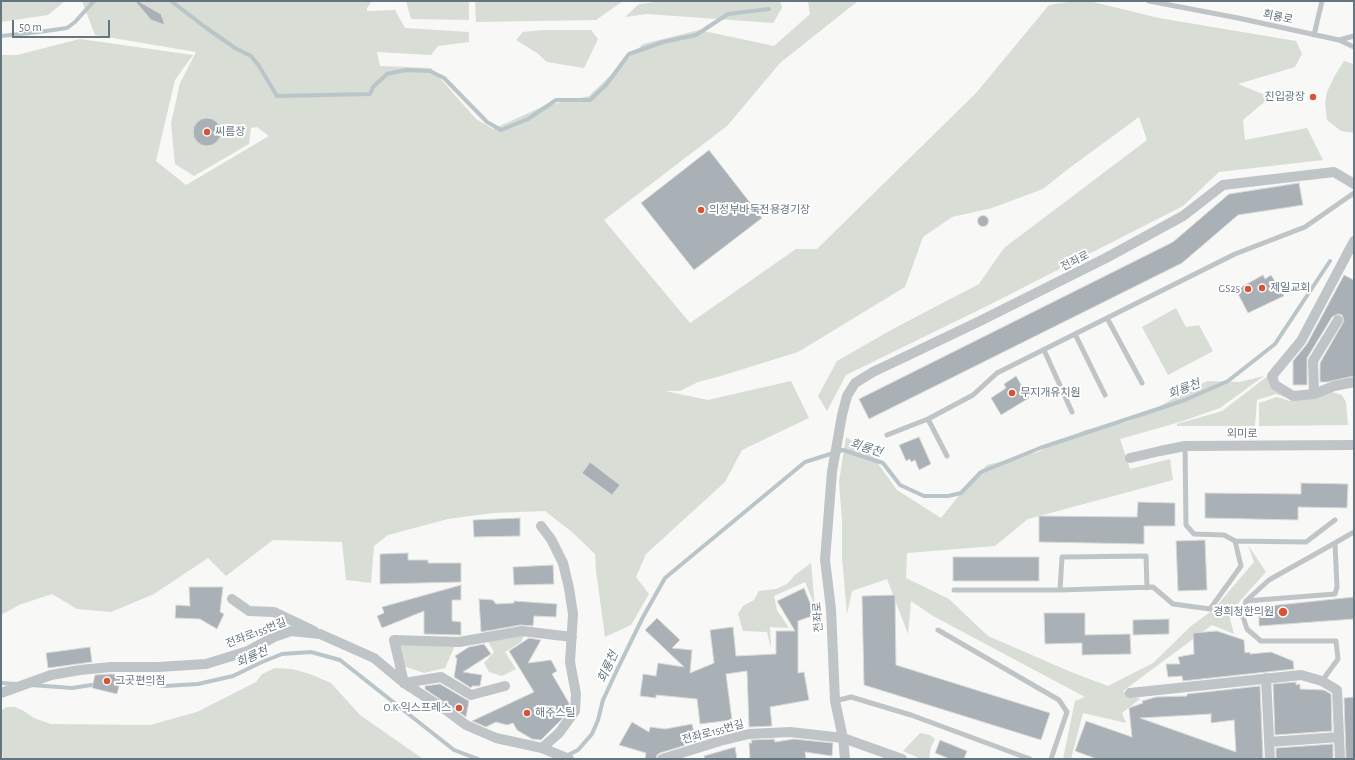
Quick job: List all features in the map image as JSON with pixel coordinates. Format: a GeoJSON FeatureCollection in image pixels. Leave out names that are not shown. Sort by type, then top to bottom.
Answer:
{"type":"FeatureCollection","features":[{"type":"Feature","properties":{"kind":"street","name":"전좌로"},"geometry":{"type":"LineString","coordinates":[[845,759],[843,738],[835,701],[830,609],[825,560],[832,472],[839,431],[847,396],[856,383],[873,372],[978,322],[1106,258],[1183,216],[1223,185],[1334,172],[1354,184]]}},
{"type":"Feature","properties":{"kind":"street"},"geometry":{"type":"LineString","coordinates":[[1354,241],[1301,341],[1272,376],[1275,385],[1293,396],[1314,394],[1334,386],[1354,382]]}},
{"type":"Feature","properties":{"kind":"street"},"geometry":{"type":"LineString","coordinates":[[1314,394],[1314,361],[1338,320]]}},
{"type":"Feature","properties":{"kind":"street","name":"외미로"},"geometry":{"type":"LineString","coordinates":[[1130,458],[1185,446],[1354,445]]}},
{"type":"Feature","properties":{"kind":"street"},"geometry":{"type":"LineString","coordinates":[[541,526],[551,540],[563,563],[569,588],[573,614],[570,662],[576,694],[575,711],[559,733],[542,748]]}},
{"type":"Feature","properties":{"kind":"street"},"geometry":{"type":"LineString","coordinates":[[232,599],[249,611],[274,612],[320,634]]}},
{"type":"Feature","properties":{"kind":"street","name":"전좌로155번길"},"geometry":{"type":"LineString","coordinates":[[1,693],[43,678],[80,670],[111,667],[158,667],[206,664],[248,651],[274,637],[291,631],[320,634],[374,658],[404,683],[446,710],[466,725],[496,738],[542,748],[569,759]]}},
{"type":"Feature","properties":{"kind":"street"},"geometry":{"type":"LineString","coordinates":[[505,686],[471,695],[441,677],[404,683],[394,640],[459,642],[522,631],[572,637]]}},
{"type":"Feature","properties":{"kind":"street"},"geometry":{"type":"LineString","coordinates":[[1130,693],[1301,675],[1322,681],[1337,690],[1340,759]]}},
{"type":"Feature","properties":{"kind":"street"},"geometry":{"type":"LineString","coordinates":[[1266,678],[1270,759]]}},
{"type":"Feature","properties":{"kind":"street","name":"전좌로155번길"},"geometry":{"type":"LineString","coordinates":[[662,759],[720,741],[749,734],[790,732],[843,738],[902,759]]}},
{"type":"Feature","properties":{"kind":"street"},"geometry":{"type":"LineString","coordinates":[[1269,742],[1339,737]]}},
{"type":"Feature","properties":{"kind":"lane","name":"회룡로"},"geometry":{"type":"LineString","coordinates":[[1149,1],[1339,40],[1354,36]]}},
{"type":"Feature","properties":{"kind":"lane"},"geometry":{"type":"LineString","coordinates":[[1314,35],[1322,1]]}},
{"type":"Feature","properties":{"kind":"lane"},"geometry":{"type":"LineString","coordinates":[[1339,40],[1354,48]]}},
{"type":"Feature","properties":{"kind":"lane"},"geometry":{"type":"LineString","coordinates":[[887,435],[928,419],[973,395],[997,373],[1234,254],[1305,227],[1354,193]]}},
{"type":"Feature","properties":{"kind":"lane"},"geometry":{"type":"LineString","coordinates":[[1107,318],[1142,382]]}},
{"type":"Feature","properties":{"kind":"lane"},"geometry":{"type":"LineString","coordinates":[[1075,334],[1105,395]]}},
{"type":"Feature","properties":{"kind":"lane"},"geometry":{"type":"LineString","coordinates":[[1044,350],[1072,412]]}},
{"type":"Feature","properties":{"kind":"lane"},"geometry":{"type":"LineString","coordinates":[[928,419],[947,456]]}},
{"type":"Feature","properties":{"kind":"lane"},"geometry":{"type":"LineString","coordinates":[[1185,446],[1186,525],[1194,534],[1224,535],[1235,541],[1306,542],[1335,520]]}},
{"type":"Feature","properties":{"kind":"lane"},"geometry":{"type":"LineString","coordinates":[[1322,681],[1338,659],[1336,641],[1261,641],[1248,629],[1242,614],[1246,600],[1269,580],[1354,532]]}},
{"type":"Feature","properties":{"kind":"lane"},"geometry":{"type":"LineString","coordinates":[[954,590],[1153,588],[1173,604],[1210,609],[1241,566],[1235,541]]}},
{"type":"Feature","properties":{"kind":"lane"},"geometry":{"type":"LineString","coordinates":[[1246,600],[1335,594],[1337,587],[1336,542]]}},
{"type":"Feature","properties":{"kind":"lane"},"geometry":{"type":"LineString","coordinates":[[1060,590],[1062,557],[1146,556],[1146,588]]}},
{"type":"Feature","properties":{"kind":"lane"},"geometry":{"type":"LineString","coordinates":[[938,630],[1059,700],[1067,712],[1051,759]]}},
{"type":"Feature","properties":{"kind":"lane"},"geometry":{"type":"LineString","coordinates":[[835,701],[852,697],[859,699],[917,717],[1030,759]]}},
{"type":"Feature","properties":{"kind":"shaded area"},"geometry":{"type":"Polygon","coordinates":[[[1,1],[65,1],[48,15],[1,22],[1,1]]]}},
{"type":"Feature","properties":{"kind":"shaded area"},"geometry":{"type":"Polygon","coordinates":[[[82,1],[372,1],[367,8],[367,11],[395,10],[405,28],[469,32],[469,42],[438,46],[431,55],[377,52],[380,66],[431,68],[476,119],[493,129],[544,106],[589,96],[643,44],[699,30],[774,46],[810,14],[808,1],[858,1],[780,63],[727,126],[604,220],[690,323],[796,249],[817,249],[976,93],[1049,5],[1075,1],[1089,1],[1159,18],[1296,41],[1302,54],[1295,67],[1238,84],[1270,97],[1243,120],[1245,140],[1307,128],[1323,160],[1219,172],[1183,206],[991,304],[846,375],[827,411],[818,396],[837,361],[891,330],[979,284],[1004,248],[1147,140],[1139,117],[1043,189],[992,208],[952,217],[923,237],[905,287],[798,352],[698,382],[680,391],[665,391],[708,400],[791,381],[809,418],[742,450],[725,482],[646,554],[636,577],[649,594],[631,625],[605,637],[595,554],[572,532],[545,511],[493,513],[448,519],[388,535],[374,546],[371,583],[346,580],[342,542],[273,540],[226,576],[208,558],[154,594],[111,612],[77,609],[52,594],[19,605],[1,615],[1,55],[17,55],[80,39],[193,55],[175,80],[156,161],[186,185],[269,136],[257,127],[251,128],[249,144],[194,176],[175,164],[171,123],[180,83],[196,52],[95,35],[82,1]]]}},
{"type":"Feature","properties":{"kind":"shaded area"},"geometry":{"type":"Polygon","coordinates":[[[406,1],[469,1],[469,20],[411,19],[406,1]]]}},
{"type":"Feature","properties":{"kind":"shaded area"},"geometry":{"type":"Polygon","coordinates":[[[475,1],[623,1],[596,20],[476,22],[475,1]]]}},
{"type":"Feature","properties":{"kind":"shaded area"},"geometry":{"type":"Polygon","coordinates":[[[665,1],[780,1],[782,8],[773,23],[647,14],[625,17],[639,4],[665,1]]]}},
{"type":"Feature","properties":{"kind":"shaded area"},"geometry":{"type":"Polygon","coordinates":[[[542,30],[591,30],[598,39],[584,68],[547,62],[537,53],[516,40],[523,32],[542,30]]]}},
{"type":"Feature","properties":{"kind":"shaded area"},"geometry":{"type":"Polygon","coordinates":[[[1344,61],[1354,64],[1354,133],[1341,131],[1327,120],[1325,103],[1327,92],[1344,61]]]}},
{"type":"Feature","properties":{"kind":"shaded area"},"geometry":{"type":"Polygon","coordinates":[[[1176,308],[1186,327],[1199,325],[1213,351],[1168,375],[1142,327],[1176,308]]]}},
{"type":"Feature","properties":{"kind":"shaded area"},"geometry":{"type":"Polygon","coordinates":[[[1269,375],[1290,399],[1276,394],[1257,400],[1255,426],[1177,426],[1177,424],[1222,411],[1269,375]]]}},
{"type":"Feature","properties":{"kind":"shaded area"},"geometry":{"type":"Polygon","coordinates":[[[1264,376],[1220,408],[1180,422],[1120,439],[1130,469],[1170,459],[1173,480],[1028,519],[995,546],[907,553],[906,578],[949,599],[988,636],[1071,672],[1108,686],[1153,663],[1191,626],[1213,610],[1254,562],[1248,545],[1266,572],[1240,601],[1230,619],[1234,634],[1212,625],[1123,691],[1140,699],[1122,713],[1126,723],[1083,713],[1071,759],[1063,759],[1075,701],[1085,697],[933,616],[911,601],[908,634],[887,579],[852,591],[847,614],[842,558],[842,520],[839,482],[846,437],[871,454],[897,490],[941,518],[961,493],[987,465],[1038,452],[1085,430],[1128,422],[1208,381],[1240,382],[1264,376]]]}},
{"type":"Feature","properties":{"kind":"shaded area"},"geometry":{"type":"Polygon","coordinates":[[[1332,392],[1342,395],[1346,402],[1348,425],[1259,426],[1259,403],[1277,397],[1290,401],[1332,392]]]}},
{"type":"Feature","properties":{"kind":"shaded area"},"geometry":{"type":"Polygon","coordinates":[[[811,563],[815,606],[805,582],[774,596],[777,610],[789,628],[770,627],[771,649],[767,632],[743,631],[738,614],[743,606],[754,600],[759,591],[776,589],[787,584],[795,575],[811,563]]]}},
{"type":"Feature","properties":{"kind":"shaded area"},"geometry":{"type":"Polygon","coordinates":[[[526,632],[521,642],[505,652],[516,669],[502,676],[489,672],[484,663],[494,652],[487,640],[526,632]]]}},
{"type":"Feature","properties":{"kind":"shaded area"},"geometry":{"type":"Polygon","coordinates":[[[398,643],[456,643],[445,668],[424,673],[403,666],[398,643]]]}},
{"type":"Feature","properties":{"kind":"shaded area"},"geometry":{"type":"Polygon","coordinates":[[[275,668],[292,669],[310,674],[331,683],[360,715],[423,759],[3,759],[1,742],[1,711],[6,707],[15,707],[34,718],[51,724],[150,725],[197,712],[256,682],[262,674],[275,668]]]}},
{"type":"Feature","properties":{"kind":"shaded area"},"geometry":{"type":"Polygon","coordinates":[[[920,733],[930,735],[935,739],[931,747],[929,758],[919,758],[903,751],[920,733]]]}},
{"type":"Feature","properties":{"kind":"building"},"geometry":{"type":"Polygon","coordinates":[[[135,1],[138,1],[161,14],[165,25],[151,20],[135,1]]]}},
{"type":"Feature","properties":{"kind":"building","name":"씨름장"},"geometry":{"type":"Polygon","coordinates":[[[207,118],[213,119],[217,122],[220,126],[220,138],[217,142],[213,145],[207,146],[201,145],[197,142],[194,138],[193,132],[194,126],[197,122],[201,119],[207,118]]]}},
{"type":"Feature","properties":{"kind":"building","name":"의정부바둑전용경기장"},"geometry":{"type":"Polygon","coordinates":[[[709,150],[762,218],[694,270],[641,203],[709,150]]]}},
{"type":"Feature","properties":{"kind":"building"},"geometry":{"type":"Polygon","coordinates":[[[1299,183],[1303,205],[1238,215],[1182,263],[869,419],[859,399],[1173,242],[1229,194],[1299,183]]]}},
{"type":"Feature","properties":{"kind":"building"},"geometry":{"type":"Polygon","coordinates":[[[983,215],[987,217],[989,221],[987,225],[983,227],[979,225],[977,221],[979,217],[983,215]]]}},
{"type":"Feature","properties":{"kind":"building"},"geometry":{"type":"Polygon","coordinates":[[[1263,275],[1265,279],[1271,275],[1284,296],[1248,313],[1236,290],[1263,275]]]}},
{"type":"Feature","properties":{"kind":"building"},"geometry":{"type":"Polygon","coordinates":[[[1344,275],[1354,280],[1354,376],[1327,382],[1320,382],[1320,363],[1344,321],[1342,315],[1338,314],[1332,317],[1307,358],[1307,385],[1293,385],[1293,361],[1307,344],[1344,275]]]}},
{"type":"Feature","properties":{"kind":"building","name":"무지개유치원"},"geometry":{"type":"Polygon","coordinates":[[[1016,376],[1029,398],[1001,415],[991,398],[1006,388],[1004,384],[1016,376]]]}},
{"type":"Feature","properties":{"kind":"building"},"geometry":{"type":"Polygon","coordinates":[[[919,437],[931,464],[919,470],[915,460],[911,462],[910,459],[906,461],[899,445],[919,437]]]}},
{"type":"Feature","properties":{"kind":"building"},"geometry":{"type":"Polygon","coordinates":[[[590,462],[620,485],[612,495],[582,473],[590,462]]]}},
{"type":"Feature","properties":{"kind":"building"},"geometry":{"type":"Polygon","coordinates":[[[1301,483],[1348,484],[1347,508],[1298,507],[1298,520],[1205,518],[1205,493],[1301,494],[1301,483]]]}},
{"type":"Feature","properties":{"kind":"building"},"geometry":{"type":"Polygon","coordinates":[[[1138,502],[1175,503],[1175,526],[1144,526],[1144,544],[1039,542],[1039,516],[1137,517],[1138,502]]]}},
{"type":"Feature","properties":{"kind":"building"},"geometry":{"type":"Polygon","coordinates":[[[520,518],[520,536],[474,537],[473,520],[520,518]]]}},
{"type":"Feature","properties":{"kind":"building"},"geometry":{"type":"Polygon","coordinates":[[[1205,540],[1207,590],[1178,591],[1176,541],[1205,540]]]}},
{"type":"Feature","properties":{"kind":"building"},"geometry":{"type":"Polygon","coordinates":[[[408,553],[408,560],[428,560],[428,563],[461,563],[461,582],[380,584],[380,554],[408,553]]]}},
{"type":"Feature","properties":{"kind":"building"},"geometry":{"type":"Polygon","coordinates":[[[953,557],[1039,557],[1039,581],[953,581],[953,557]]]}},
{"type":"Feature","properties":{"kind":"building"},"geometry":{"type":"Polygon","coordinates":[[[553,565],[554,584],[514,585],[513,567],[553,565]]]}},
{"type":"Feature","properties":{"kind":"building"},"geometry":{"type":"Polygon","coordinates":[[[461,585],[461,600],[452,600],[452,621],[461,622],[461,635],[424,634],[424,611],[382,628],[377,616],[384,613],[382,607],[461,585]]]}},
{"type":"Feature","properties":{"kind":"building"},"geometry":{"type":"Polygon","coordinates":[[[189,587],[223,587],[220,612],[224,614],[217,629],[200,619],[175,618],[176,605],[190,606],[189,587]]]}},
{"type":"Feature","properties":{"kind":"building"},"geometry":{"type":"Polygon","coordinates":[[[804,588],[815,615],[798,621],[798,673],[804,672],[809,700],[770,707],[772,726],[749,727],[747,671],[726,674],[732,720],[700,724],[697,699],[656,695],[656,698],[640,696],[643,674],[656,676],[658,663],[684,667],[645,630],[657,618],[680,640],[672,648],[692,650],[690,673],[714,663],[710,630],[733,627],[736,656],[776,654],[776,631],[795,631],[777,601],[804,588]]]}},
{"type":"Feature","properties":{"kind":"building"},"geometry":{"type":"Polygon","coordinates":[[[895,595],[896,665],[1050,713],[1041,740],[864,685],[862,596],[895,595]]]}},
{"type":"Feature","properties":{"kind":"building"},"geometry":{"type":"Polygon","coordinates":[[[1354,597],[1354,619],[1259,626],[1259,607],[1354,597]]]}},
{"type":"Feature","properties":{"kind":"building"},"geometry":{"type":"Polygon","coordinates":[[[479,599],[493,600],[496,604],[514,603],[514,601],[557,604],[556,617],[534,616],[533,626],[521,625],[481,632],[479,599]]]}},
{"type":"Feature","properties":{"kind":"building"},"geometry":{"type":"Polygon","coordinates":[[[1044,613],[1085,613],[1085,635],[1130,634],[1131,654],[1082,655],[1082,643],[1045,644],[1044,613]]]}},
{"type":"Feature","properties":{"kind":"building"},"geometry":{"type":"Polygon","coordinates":[[[1169,619],[1169,634],[1133,635],[1133,620],[1169,619]]]}},
{"type":"Feature","properties":{"kind":"building"},"geometry":{"type":"Polygon","coordinates":[[[1217,631],[1244,640],[1245,653],[1271,652],[1293,661],[1294,669],[1183,681],[1182,676],[1168,677],[1166,664],[1180,664],[1178,657],[1194,654],[1193,633],[1217,631]]]}},
{"type":"Feature","properties":{"kind":"building","name":"해주스틸"},"geometry":{"type":"Polygon","coordinates":[[[529,638],[541,640],[528,663],[551,660],[557,671],[552,674],[569,703],[569,709],[561,720],[541,740],[532,739],[517,730],[513,723],[507,725],[496,722],[486,727],[472,721],[534,692],[509,651],[529,638]]]}},
{"type":"Feature","properties":{"kind":"building"},"geometry":{"type":"Polygon","coordinates":[[[484,644],[491,654],[463,672],[482,675],[480,686],[472,686],[471,688],[454,677],[457,659],[455,656],[469,647],[484,644]]]}},
{"type":"Feature","properties":{"kind":"building"},"geometry":{"type":"Polygon","coordinates":[[[90,647],[92,662],[48,668],[46,653],[90,647]]]}},
{"type":"Feature","properties":{"kind":"building","name":"그곳편의점"},"geometry":{"type":"Polygon","coordinates":[[[95,675],[122,675],[117,694],[92,688],[95,675]]]}},
{"type":"Feature","properties":{"kind":"building"},"geometry":{"type":"Polygon","coordinates":[[[1296,682],[1296,685],[1300,684],[1300,689],[1324,690],[1331,694],[1332,731],[1275,735],[1273,684],[1296,682]]]}},
{"type":"Feature","properties":{"kind":"building","name":"O.K 익스프레스"},"geometry":{"type":"Polygon","coordinates":[[[440,684],[469,701],[466,717],[425,689],[425,686],[440,684]]]}},
{"type":"Feature","properties":{"kind":"building"},"geometry":{"type":"Polygon","coordinates":[[[1260,686],[1263,759],[1097,759],[1075,751],[1086,721],[1132,737],[1129,708],[1143,703],[1142,701],[1156,697],[1187,696],[1187,694],[1260,686]],[[1211,714],[1140,718],[1236,752],[1234,720],[1211,723],[1211,714]]]}},
{"type":"Feature","properties":{"kind":"building"},"geometry":{"type":"Polygon","coordinates":[[[1354,697],[1354,759],[1346,759],[1344,698],[1354,697]]]}},
{"type":"Feature","properties":{"kind":"building"},"geometry":{"type":"Polygon","coordinates":[[[632,722],[649,732],[650,727],[665,729],[692,724],[696,742],[660,753],[657,755],[656,759],[645,759],[646,753],[619,745],[632,722]]]}},
{"type":"Feature","properties":{"kind":"building"},"geometry":{"type":"Polygon","coordinates":[[[774,739],[775,742],[794,739],[833,743],[832,756],[805,752],[806,759],[750,759],[749,743],[752,743],[751,740],[774,739]]]}},
{"type":"Feature","properties":{"kind":"building"},"geometry":{"type":"Polygon","coordinates":[[[940,740],[967,751],[964,759],[950,759],[935,753],[940,740]]]}},
{"type":"Feature","properties":{"kind":"building"},"geometry":{"type":"Polygon","coordinates":[[[1333,744],[1333,759],[1276,759],[1276,748],[1333,744]]]}},
{"type":"Feature","properties":{"kind":"building"},"geometry":{"type":"Polygon","coordinates":[[[735,747],[737,759],[705,759],[704,756],[735,747]]]}},
{"type":"Feature","properties":{"kind":"waterway"},"geometry":{"type":"LineString","coordinates":[[1,36],[67,28],[75,22],[94,1]]}},
{"type":"Feature","properties":{"kind":"waterway"},"geometry":{"type":"LineString","coordinates":[[171,1],[235,48],[251,56],[259,66],[277,96],[370,94],[373,87],[387,74],[406,70],[430,71],[444,78],[487,122],[501,130],[528,119],[556,100],[590,100],[606,85],[629,54],[663,42],[696,35],[728,14],[769,9]]}},
{"type":"Feature","properties":{"kind":"waterway","name":"회룡천"},"geometry":{"type":"LineString","coordinates":[[566,756],[578,750],[592,734],[598,720],[603,700],[617,670],[643,617],[665,578],[805,462],[843,450],[883,463],[900,485],[924,496],[948,496],[961,493],[981,472],[1040,448],[1185,400],[1228,381],[1275,344],[1330,261]]}},
{"type":"Feature","properties":{"kind":"waterway","name":"회룡천"},"geometry":{"type":"LineString","coordinates":[[117,682],[129,681],[165,686],[198,684],[233,676],[282,654],[311,652],[340,660],[454,750],[478,759]]}},
{"type":"Feature","properties":{"kind":"waterway","name":"회룡천"},"geometry":{"type":"LineString","coordinates":[[1,683],[17,684]]}},
{"type":"Feature","properties":{"kind":"waterway","name":"회룡천"},"geometry":{"type":"LineString","coordinates":[[31,685],[72,688],[98,684]]}},
{"type":"Feature","properties":{"kind":"place","name":"진입광장"},"geometry":{"type":"Point","coordinates":[1313,97]}},
{"type":"Feature","properties":{"kind":"place","name":"씨름장"},"geometry":{"type":"Point","coordinates":[207,132]}},
{"type":"Feature","properties":{"kind":"place","name":"의정부바둑전용경기장"},"geometry":{"type":"Point","coordinates":[701,210]}},
{"type":"Feature","properties":{"kind":"place","name":"제일교회"},"geometry":{"type":"Point","coordinates":[1262,288]}},
{"type":"Feature","properties":{"kind":"place","name":"GS25"},"geometry":{"type":"Point","coordinates":[1248,289]}},
{"type":"Feature","properties":{"kind":"place","name":"무지개유치원"},"geometry":{"type":"Point","coordinates":[1012,393]}},
{"type":"Feature","properties":{"kind":"place","name":"경희청한의원"},"geometry":{"type":"Point","coordinates":[1283,612]}},
{"type":"Feature","properties":{"kind":"place","name":"그곳편의점"},"geometry":{"type":"Point","coordinates":[107,681]}},
{"type":"Feature","properties":{"kind":"place","name":"O.K 익스프레스"},"geometry":{"type":"Point","coordinates":[459,708]}},
{"type":"Feature","properties":{"kind":"place","name":"해주스틸"},"geometry":{"type":"Point","coordinates":[527,713]}}]}
